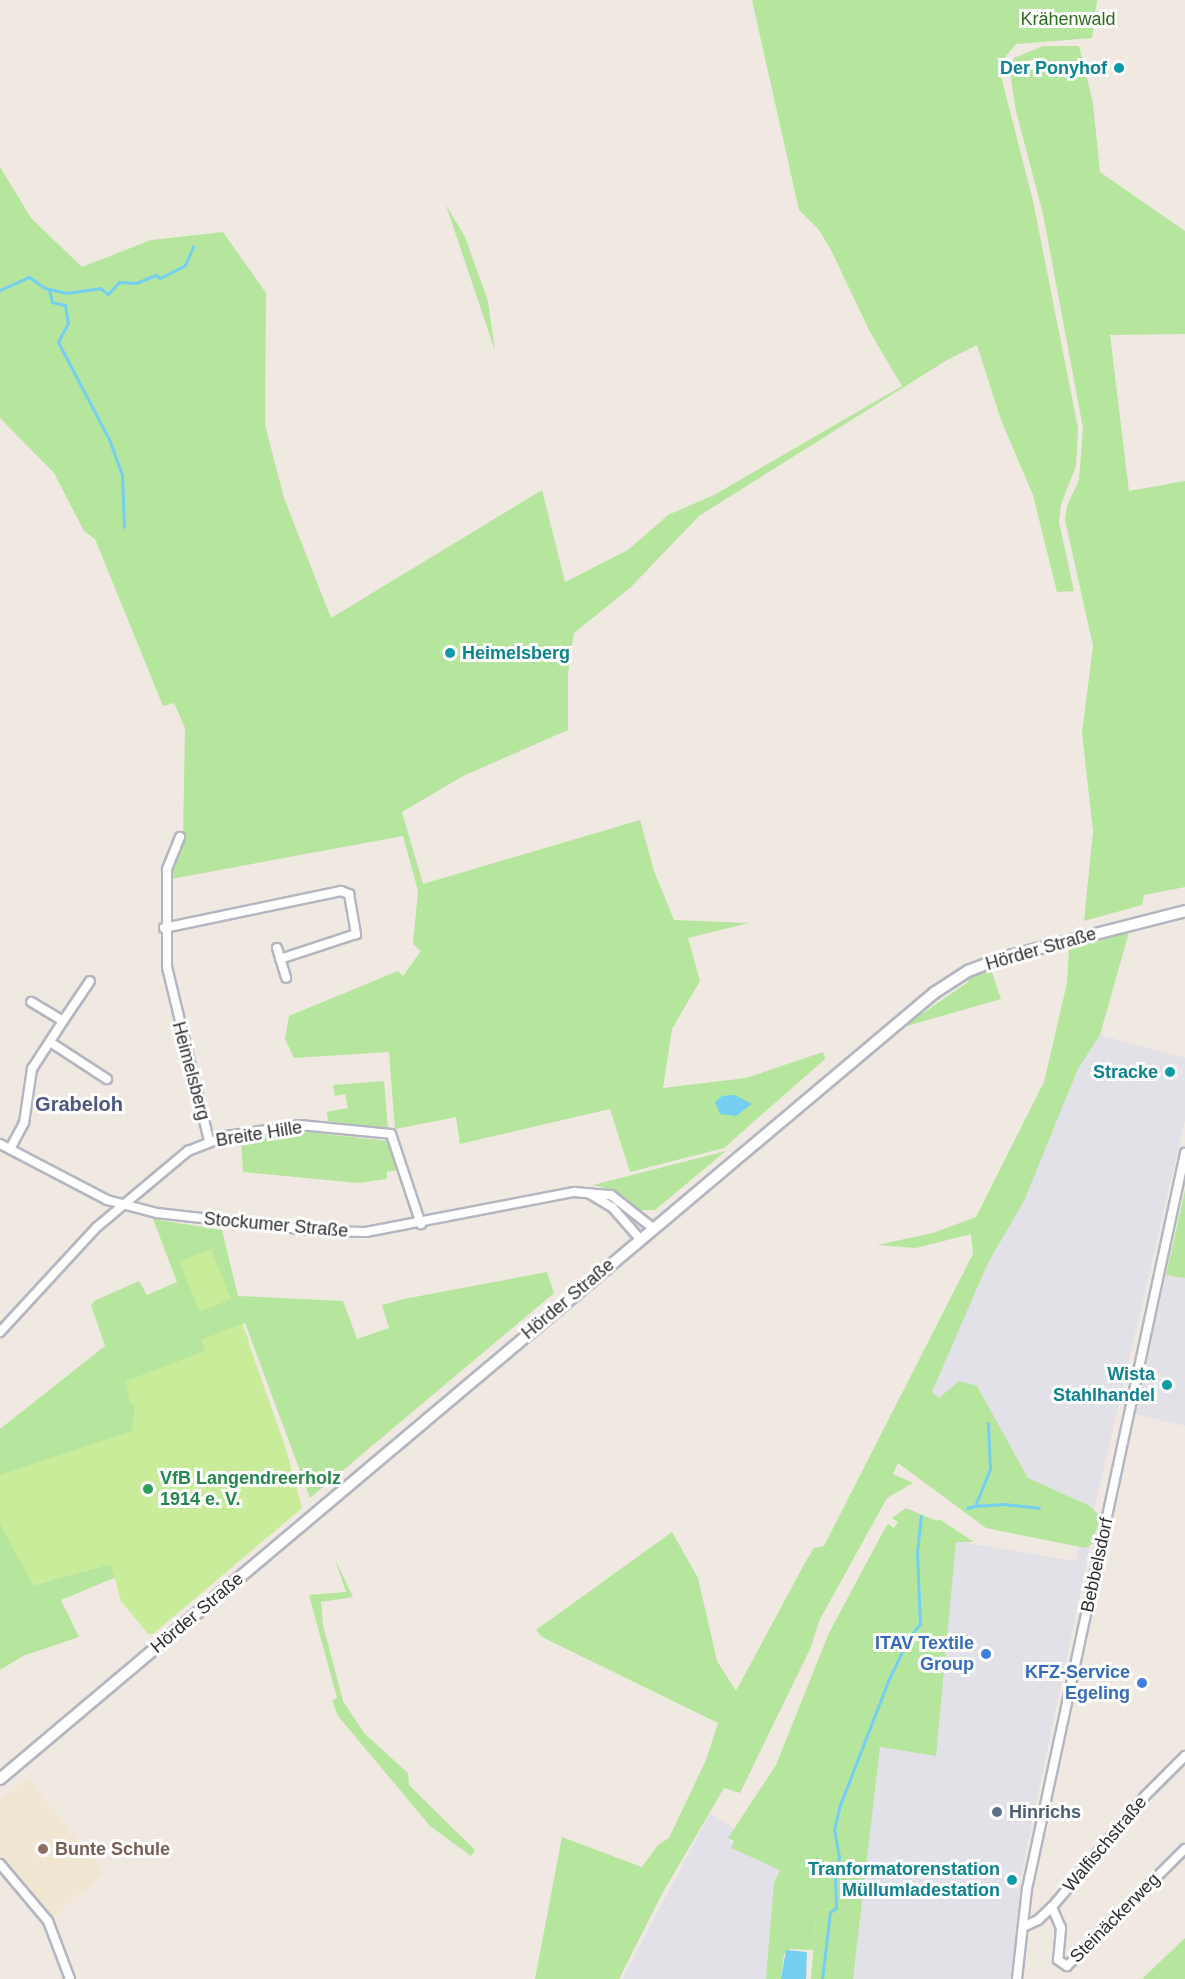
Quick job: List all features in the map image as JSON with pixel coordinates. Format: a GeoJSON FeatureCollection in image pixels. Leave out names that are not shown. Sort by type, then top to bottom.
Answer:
{"type":"FeatureCollection","features":[{"type":"Feature","properties":{"kind":"main road","name":"Hörder Straße"},"geometry":{"type":"LineString","coordinates":[[0,1779],[942,987],[1005,957],[1185,910]]}},
{"type":"Feature","properties":{"kind":"street","name":"Heimelsberg"},"geometry":{"type":"LineString","coordinates":[[180,837],[173,847],[167,870],[164,928],[172,995],[209,1141]]}},
{"type":"Feature","properties":{"kind":"street"},"geometry":{"type":"LineString","coordinates":[[164,928],[348,893],[356,934],[280,959]]}},
{"type":"Feature","properties":{"kind":"street"},"geometry":{"type":"LineString","coordinates":[[277,948],[285,978]]}},
{"type":"Feature","properties":{"kind":"street"},"geometry":{"type":"LineString","coordinates":[[10,1149],[24,1123],[32,1069],[90,981]]}},
{"type":"Feature","properties":{"kind":"street"},"geometry":{"type":"LineString","coordinates":[[31,1002],[63,1021]]}},
{"type":"Feature","properties":{"kind":"street"},"geometry":{"type":"LineString","coordinates":[[50,1042],[107,1079]]}},
{"type":"Feature","properties":{"kind":"street","name":"Breite Hille"},"geometry":{"type":"LineString","coordinates":[[0,1332],[68,1256],[176,1160],[209,1141],[300,1125],[391,1134],[421,1224]]}},
{"type":"Feature","properties":{"kind":"street","name":"Stockumer Straße"},"geometry":{"type":"LineString","coordinates":[[0,1144],[124,1206],[157,1213],[335,1232],[421,1224],[548,1195],[588,1193],[618,1198],[653,1228]]}},
{"type":"Feature","properties":{"kind":"street","name":"Bebbelsdorf"},"geometry":{"type":"LineString","coordinates":[[1017,1979],[1023,1927],[1054,1758],[1185,1153]]}},
{"type":"Feature","properties":{"kind":"street"},"geometry":{"type":"LineString","coordinates":[[588,1193],[619,1213],[640,1239]]}},
{"type":"Feature","properties":{"kind":"street","name":"Walfischstraße"},"geometry":{"type":"LineString","coordinates":[[1023,1927],[1038,1920],[1052,1907],[1146,1795],[1185,1756]]}},
{"type":"Feature","properties":{"kind":"street","name":"Steinäckerweg"},"geometry":{"type":"LineString","coordinates":[[1052,1907],[1060,1928],[1058,1960],[1066,1966],[1185,1849]]}},
{"type":"Feature","properties":{"kind":"street"},"geometry":{"type":"LineString","coordinates":[[0,1864],[48,1921],[70,1979]]}},
{"type":"Feature","properties":{"kind":"shaded area"},"geometry":{"type":"Polygon","coordinates":[[[1100,1035],[1185,1058],[1185,1120],[1094,1510],[1102,1517],[1091,1542],[1021,1875],[1012,1979],[853,1979],[880,1746],[936,1756],[956,1541],[1076,1561],[1087,1504],[1028,1478],[977,1386],[939,1398],[932,1392],[988,1263],[1024,1201],[1078,1069],[1100,1035]]]}},
{"type":"Feature","properties":{"kind":"shaded area"},"geometry":{"type":"Polygon","coordinates":[[[1166,1275],[1185,1278],[1185,1426],[1135,1414],[1166,1275]]]}},
{"type":"Feature","properties":{"kind":"shaded area","name":"Bunte Schule"},"geometry":{"type":"Polygon","coordinates":[[[27,1778],[105,1872],[52,1918],[0,1855],[0,1800],[27,1778]]]}},
{"type":"Feature","properties":{"kind":"shaded area"},"geometry":{"type":"Polygon","coordinates":[[[710,1813],[734,1828],[730,1842],[740,1849],[819,1876],[813,1950],[782,1943],[779,1979],[622,1979],[710,1813]]]}},
{"type":"Feature","properties":{"kind":"green space","name":"Krähenwald"},"geometry":{"type":"Polygon","coordinates":[[[752,0],[1097,0],[1092,38],[1016,44],[1006,56],[1001,76],[1033,201],[1078,428],[1076,466],[1061,504],[1059,522],[1074,591],[1057,592],[1033,495],[1001,420],[977,345],[947,360],[699,516],[631,587],[574,633],[568,673],[568,730],[463,776],[402,812],[423,884],[640,820],[654,871],[674,920],[749,923],[688,938],[700,981],[672,1029],[663,1088],[746,1078],[823,1052],[825,1059],[724,1148],[630,1172],[610,1109],[460,1144],[456,1117],[395,1129],[389,1052],[294,1058],[285,1039],[289,1016],[398,971],[403,976],[421,951],[413,944],[418,891],[403,836],[171,879],[183,839],[185,728],[174,703],[163,706],[95,539],[84,531],[54,473],[0,418],[0,167],[31,218],[82,267],[151,240],[223,232],[266,293],[265,425],[284,498],[331,618],[542,490],[565,582],[628,550],[668,515],[714,495],[902,386],[870,332],[831,250],[819,230],[799,210],[752,0]]]}},
{"type":"Feature","properties":{"kind":"green space"},"geometry":{"type":"Polygon","coordinates":[[[1043,46],[1079,46],[1093,103],[1100,172],[1185,231],[1185,334],[1110,335],[1129,491],[1185,481],[1185,887],[1144,895],[1142,905],[1084,921],[1093,831],[1082,733],[1093,646],[1065,520],[1067,506],[1079,480],[1083,428],[1043,214],[1016,111],[1010,72],[1014,58],[1043,46]]]}},
{"type":"Feature","properties":{"kind":"green space"},"geometry":{"type":"Polygon","coordinates":[[[446,205],[465,237],[488,301],[495,351],[446,205]]]}},
{"type":"Feature","properties":{"kind":"green space"},"geometry":{"type":"Polygon","coordinates":[[[1129,932],[1100,1035],[1078,1069],[1024,1201],[988,1263],[932,1392],[939,1398],[959,1381],[977,1386],[1028,1478],[1088,1505],[1102,1517],[1091,1542],[1094,1543],[1085,1548],[986,1528],[898,1463],[893,1474],[913,1483],[887,1498],[819,1621],[811,1647],[740,1793],[724,1788],[662,1894],[619,1979],[535,1979],[562,1837],[642,1867],[658,1845],[669,1838],[706,1760],[718,1723],[542,1637],[536,1630],[672,1532],[698,1578],[717,1661],[736,1691],[806,1561],[814,1548],[824,1546],[973,1254],[971,1234],[916,1248],[877,1245],[933,1233],[976,1217],[1044,1082],[1067,983],[1069,947],[1129,932]]]}},
{"type":"Feature","properties":{"kind":"green space"},"geometry":{"type":"Polygon","coordinates":[[[990,967],[1001,999],[903,1027],[968,982],[967,978],[990,967]]]}},
{"type":"Feature","properties":{"kind":"green space"},"geometry":{"type":"Polygon","coordinates":[[[384,1081],[388,1129],[328,1121],[327,1112],[348,1108],[345,1094],[335,1096],[333,1085],[384,1081]]]}},
{"type":"Feature","properties":{"kind":"green space"},"geometry":{"type":"Polygon","coordinates":[[[307,1132],[388,1141],[398,1170],[387,1172],[387,1179],[358,1183],[243,1172],[241,1140],[307,1132]]]}},
{"type":"Feature","properties":{"kind":"green space"},"geometry":{"type":"Polygon","coordinates":[[[726,1151],[655,1210],[640,1210],[613,1190],[593,1185],[726,1151]]]}},
{"type":"Feature","properties":{"kind":"green space"},"geometry":{"type":"Polygon","coordinates":[[[1185,1190],[1185,1278],[1166,1275],[1185,1190]]]}},
{"type":"Feature","properties":{"kind":"green space"},"geometry":{"type":"Polygon","coordinates":[[[153,1219],[222,1230],[238,1296],[343,1301],[357,1339],[389,1328],[382,1305],[404,1299],[547,1272],[554,1293],[310,1498],[245,1323],[242,1324],[249,1342],[188,1547],[61,1600],[79,1637],[23,1656],[0,1670],[0,1429],[105,1346],[91,1305],[96,1300],[139,1281],[147,1295],[177,1282],[153,1219]],[[125,1560],[26,1572],[34,1585],[125,1560]]]}},
{"type":"Feature","properties":{"kind":"green space"},"geometry":{"type":"Polygon","coordinates":[[[211,1249],[231,1299],[200,1312],[179,1262],[211,1249]]]}},
{"type":"Feature","properties":{"kind":"green space","name":"VfB Langendreerholz 1914 e. V."},"geometry":{"type":"Polygon","coordinates":[[[242,1324],[286,1449],[302,1508],[153,1634],[148,1634],[121,1601],[111,1564],[33,1585],[0,1524],[0,1475],[132,1431],[135,1406],[130,1404],[126,1381],[205,1351],[201,1340],[242,1324]]]}},
{"type":"Feature","properties":{"kind":"green space"},"geometry":{"type":"Polygon","coordinates":[[[906,1508],[937,1521],[939,1519],[974,1542],[956,1542],[936,1756],[880,1747],[853,1979],[811,1979],[819,1877],[813,1950],[790,1949],[784,1954],[781,1979],[766,1979],[774,1883],[780,1870],[731,1848],[734,1841],[728,1838],[776,1765],[829,1633],[883,1532],[888,1524],[894,1528],[898,1522],[892,1518],[906,1508]]]}},
{"type":"Feature","properties":{"kind":"green space"},"geometry":{"type":"Polygon","coordinates":[[[335,1559],[353,1597],[321,1602],[323,1625],[343,1701],[364,1733],[408,1773],[409,1785],[475,1850],[471,1856],[430,1826],[338,1716],[332,1700],[337,1698],[309,1595],[346,1592],[335,1559]]]}},
{"type":"Feature","properties":{"kind":"green space"},"geometry":{"type":"Polygon","coordinates":[[[1185,1938],[1185,1979],[1142,1979],[1185,1938]]]}},
{"type":"Feature","properties":{"kind":"water"},"geometry":{"type":"Polygon","coordinates":[[[735,1095],[752,1104],[736,1116],[720,1114],[715,1102],[722,1096],[735,1095]]]}},
{"type":"Feature","properties":{"kind":"water"},"geometry":{"type":"Polygon","coordinates":[[[786,1950],[807,1952],[806,1979],[781,1979],[786,1950]]]}},
{"type":"Feature","properties":{"kind":"waterway"},"geometry":{"type":"LineString","coordinates":[[0,290],[29,277],[45,288],[66,293],[100,288],[108,294],[119,282],[136,283],[156,275],[160,278],[185,265],[193,247]]}},
{"type":"Feature","properties":{"kind":"waterway"},"geometry":{"type":"LineString","coordinates":[[49,289],[52,302],[65,305],[68,323],[58,342],[109,439],[122,475],[124,527]]}},
{"type":"Feature","properties":{"kind":"waterway"},"geometry":{"type":"LineString","coordinates":[[967,1508],[975,1506],[990,1469],[988,1423]]}},
{"type":"Feature","properties":{"kind":"waterway"},"geometry":{"type":"LineString","coordinates":[[975,1506],[1003,1504],[1039,1508]]}},
{"type":"Feature","properties":{"kind":"waterway"},"geometry":{"type":"LineString","coordinates":[[822,1979],[830,1912],[836,1908],[835,1879],[839,1857],[834,1830],[840,1805],[888,1681],[909,1637],[920,1624],[917,1553],[921,1516]]}},
{"type":"Feature","properties":{"kind":"place","name":"Der Ponyhof"},"geometry":{"type":"Point","coordinates":[1119,68]}},
{"type":"Feature","properties":{"kind":"place","name":"Heimelsberg"},"geometry":{"type":"Point","coordinates":[450,653]}},
{"type":"Feature","properties":{"kind":"place","name":"Stracke"},"geometry":{"type":"Point","coordinates":[1170,1072]}},
{"type":"Feature","properties":{"kind":"place","name":"Wista Stahlhandel"},"geometry":{"type":"Point","coordinates":[1167,1385]}},
{"type":"Feature","properties":{"kind":"place","name":"VfB Langendreerholz 1914 e. V."},"geometry":{"type":"Point","coordinates":[148,1489]}},
{"type":"Feature","properties":{"kind":"place","name":"ITAV Textile Group"},"geometry":{"type":"Point","coordinates":[986,1654]}},
{"type":"Feature","properties":{"kind":"place","name":"KFZ-Service Egeling"},"geometry":{"type":"Point","coordinates":[1142,1683]}},
{"type":"Feature","properties":{"kind":"place","name":"Hinrichs"},"geometry":{"type":"Point","coordinates":[997,1812]}},
{"type":"Feature","properties":{"kind":"place","name":"Bunte Schule"},"geometry":{"type":"Point","coordinates":[43,1849]}},
{"type":"Feature","properties":{"kind":"place","name":"Tranformatorenstation Müllumladestation"},"geometry":{"type":"Point","coordinates":[1012,1880]}},
{"type":"Feature","properties":{"kind":"district","name":"Grabeloh"},"geometry":{"type":"Point","coordinates":[79,1104]}}]}
